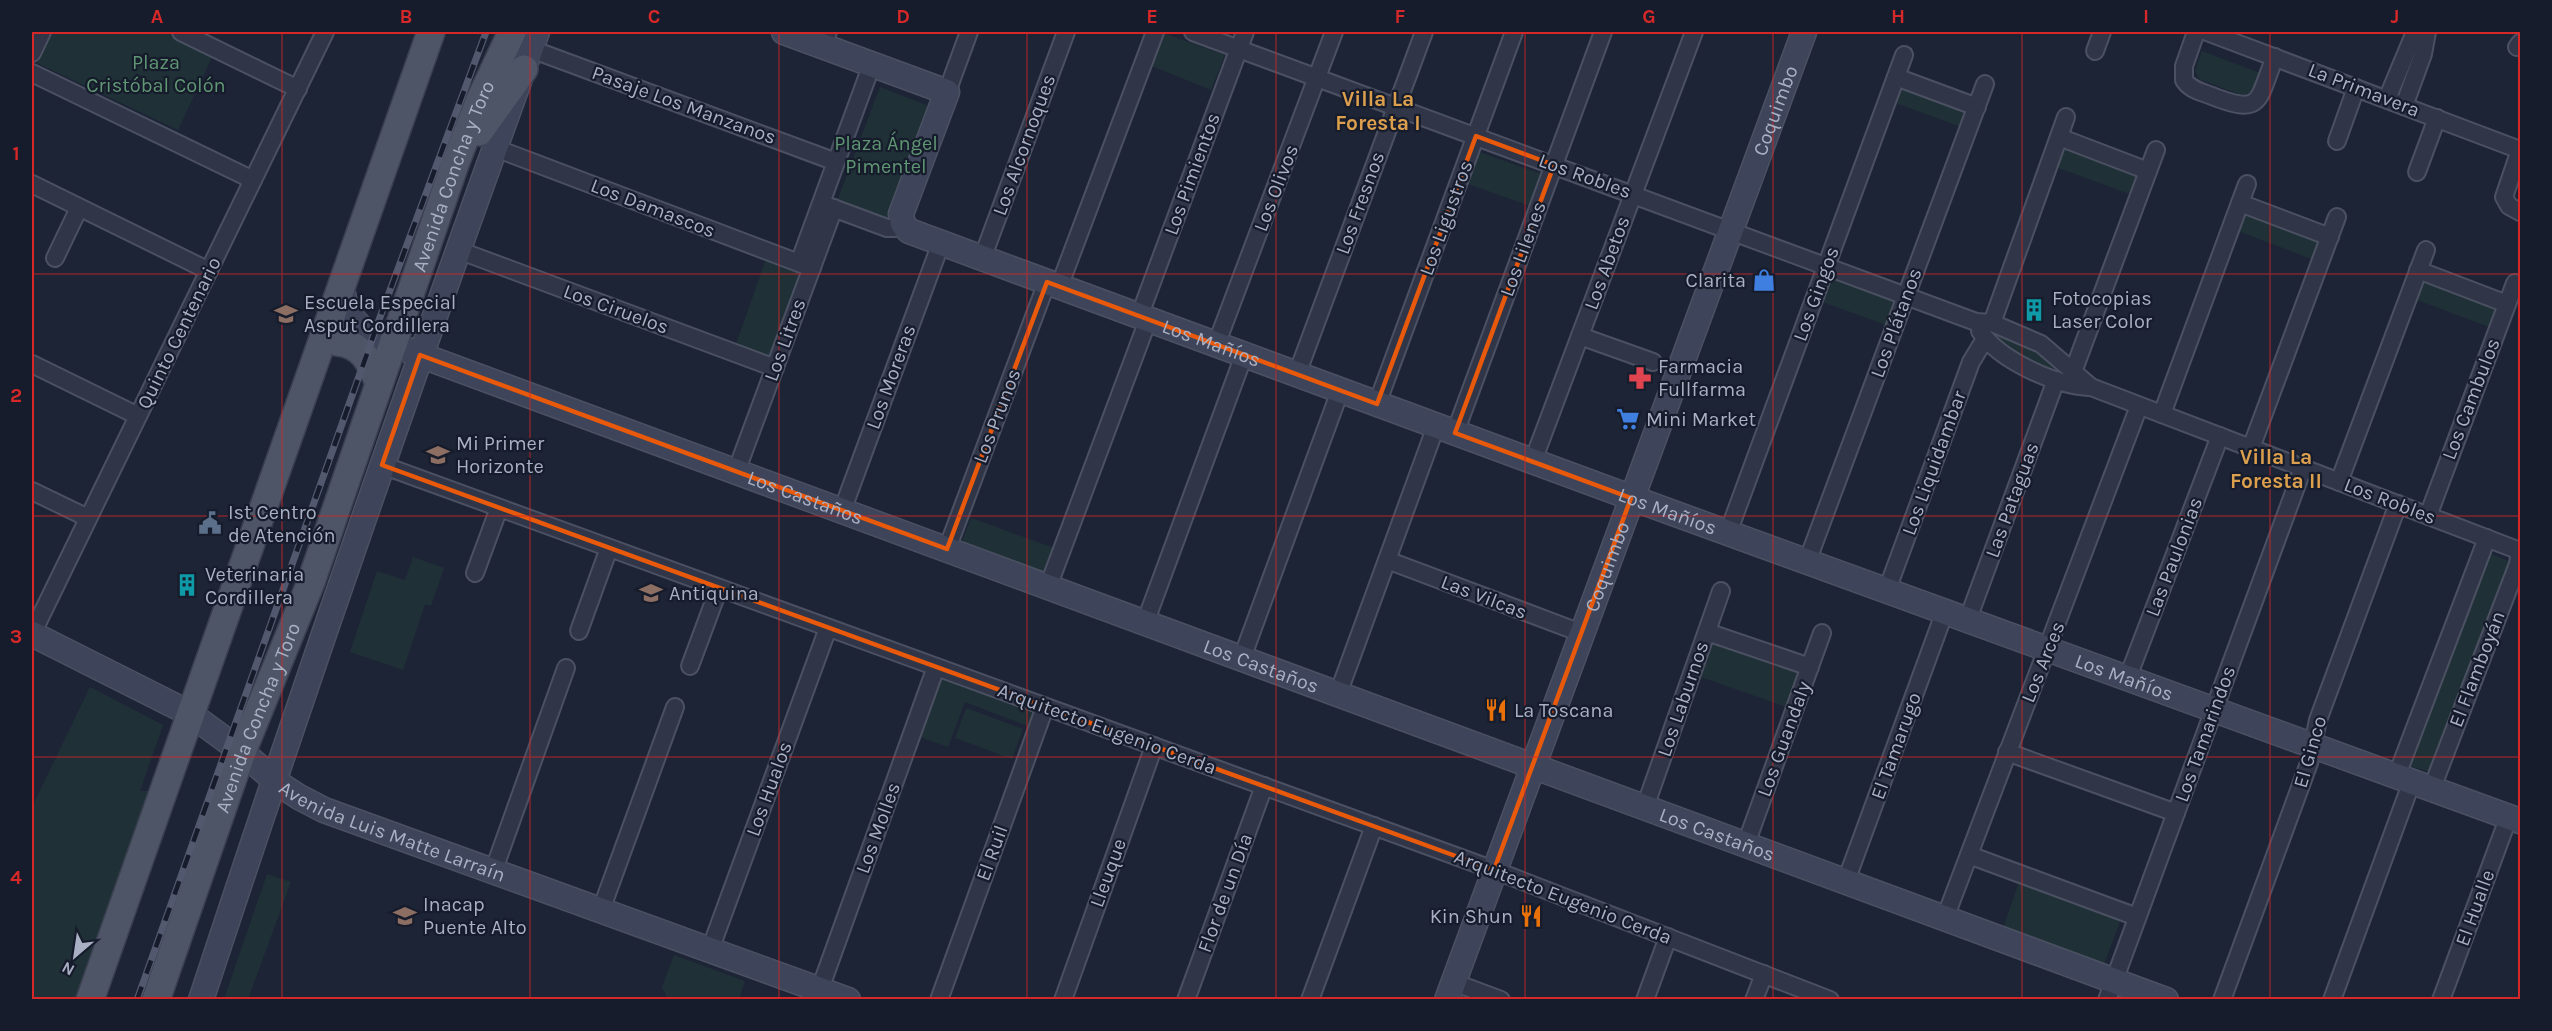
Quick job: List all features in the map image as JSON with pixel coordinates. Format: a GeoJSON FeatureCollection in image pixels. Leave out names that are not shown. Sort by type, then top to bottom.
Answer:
{"type":"FeatureCollection","features":[{"type":"Feature","properties":{"kind":"main road"},"geometry":{"type":"LineString","coordinates":[[90,999],[189,713],[337,343],[342,289],[431,32]]}},
{"type":"Feature","properties":{"kind":"main road"},"geometry":{"type":"LineString","coordinates":[[455,164],[526,45]]}},
{"type":"Feature","properties":{"kind":"main road","name":"Avenida Concha y Toro"},"geometry":{"type":"LineString","coordinates":[[156,999],[242,752],[311,582],[455,164],[479,102],[526,45]]}},
{"type":"Feature","properties":{"kind":"main road"},"geometry":{"type":"LineString","coordinates":[[337,343],[345,343],[361,352],[371,364],[379,383]]}},
{"type":"Feature","properties":{"kind":"street"},"geometry":{"type":"LineString","coordinates":[[32,53],[42,32]]}},
{"type":"Feature","properties":{"kind":"street"},"geometry":{"type":"LineString","coordinates":[[181,32],[298,88]]}},
{"type":"Feature","properties":{"kind":"street","name":"Quinto Centenario"},"geometry":{"type":"LineString","coordinates":[[32,634],[325,32]]}},
{"type":"Feature","properties":{"kind":"street"},"geometry":{"type":"LineString","coordinates":[[784,32],[825,39],[872,64],[947,92]]}},
{"type":"Feature","properties":{"kind":"street"},"geometry":{"type":"LineString","coordinates":[[903,224],[903,210],[969,32]]}},
{"type":"Feature","properties":{"kind":"street","name":"Los Alcornoques"},"geometry":{"type":"LineString","coordinates":[[982,259],[1066,32]]}},
{"type":"Feature","properties":{"kind":"street","name":"Los Prunos"},"geometry":{"type":"LineString","coordinates":[[947,549],[1155,32]]}},
{"type":"Feature","properties":{"kind":"street","name":"Los Robles"},"geometry":{"type":"LineString","coordinates":[[1193,32],[1827,266],[1984,328],[2041,344],[2091,387]]}},
{"type":"Feature","properties":{"kind":"street","name":"Los Pimientos"},"geometry":{"type":"LineString","coordinates":[[1048,587],[1245,32]]}},
{"type":"Feature","properties":{"kind":"street","name":"Los Olivos"},"geometry":{"type":"LineString","coordinates":[[1216,345],[1334,32]]}},
{"type":"Feature","properties":{"kind":"street","name":"Los Fresnos"},"geometry":{"type":"LineString","coordinates":[[1297,374],[1424,32]]}},
{"type":"Feature","properties":{"kind":"street","name":"Los Ligustros"},"geometry":{"type":"LineString","coordinates":[[1377,404],[1514,32]]}},
{"type":"Feature","properties":{"kind":"street","name":"Los Lilenes"},"geometry":{"type":"LineString","coordinates":[[1338,694],[1387,560],[1446,429],[1554,165],[1603,32]]}},
{"type":"Feature","properties":{"kind":"street","name":"Los Abetos"},"geometry":{"type":"LineString","coordinates":[[1533,461],[1694,32]]}},
{"type":"Feature","properties":{"kind":"street","name":"Coquimbo"},"geometry":{"type":"LineString","coordinates":[[1450,991],[1804,32]]}},
{"type":"Feature","properties":{"kind":"street"},"geometry":{"type":"LineString","coordinates":[[2095,51],[2102,32]]}},
{"type":"Feature","properties":{"kind":"street"},"geometry":{"type":"LineString","coordinates":[[2196,32],[2182,70],[2184,80],[2194,89],[2235,105],[2245,107],[2258,100],[2275,57]]}},
{"type":"Feature","properties":{"kind":"street","name":"La Primavera"},"geometry":{"type":"LineString","coordinates":[[2207,32],[2520,150]]}},
{"type":"Feature","properties":{"kind":"street"},"geometry":{"type":"LineString","coordinates":[[2387,99],[2415,32]]}},
{"type":"Feature","properties":{"kind":"street"},"geometry":{"type":"LineString","coordinates":[[2404,106],[2423,54],[2427,32]]}},
{"type":"Feature","properties":{"kind":"street","name":"Avenida Concha y Toro"},"geometry":{"type":"LineString","coordinates":[[201,999],[420,355],[495,148],[526,45]]}},
{"type":"Feature","properties":{"kind":"street","name":"Pasaje Los Manzanos"},"geometry":{"type":"LineString","coordinates":[[526,45],[836,162]]}},
{"type":"Feature","properties":{"kind":"street","name":"Los Gingos"},"geometry":{"type":"LineString","coordinates":[[1728,533],[1904,55]]}},
{"type":"Feature","properties":{"kind":"street","name":"Los Litres"},"geometry":{"type":"LineString","coordinates":[[736,471],[775,368],[806,265],[827,206],[836,162],[872,64]]}},
{"type":"Feature","properties":{"kind":"street"},"geometry":{"type":"LineString","coordinates":[[32,73],[253,180]]}},
{"type":"Feature","properties":{"kind":"street"},"geometry":{"type":"LineString","coordinates":[[1896,77],[1977,107]]}},
{"type":"Feature","properties":{"kind":"street","name":"Los Plátanos"},"geometry":{"type":"LineString","coordinates":[[1808,562],[1985,84]]}},
{"type":"Feature","properties":{"kind":"street"},"geometry":{"type":"LineString","coordinates":[[2337,141],[2356,88]]}},
{"type":"Feature","properties":{"kind":"street","name":"Los Liquidambar"},"geometry":{"type":"LineString","coordinates":[[1887,590],[1971,362],[2066,117]]}},
{"type":"Feature","properties":{"kind":"street"},"geometry":{"type":"LineString","coordinates":[[2417,172],[2437,118]]}},
{"type":"Feature","properties":{"kind":"street"},"geometry":{"type":"LineString","coordinates":[[2059,138],[2148,171]]}},
{"type":"Feature","properties":{"kind":"street","name":"Los Damascos"},"geometry":{"type":"LineString","coordinates":[[495,148],[806,265]]}},
{"type":"Feature","properties":{"kind":"street"},"geometry":{"type":"LineString","coordinates":[[2073,372],[2156,150]]}},
{"type":"Feature","properties":{"kind":"street"},"geometry":{"type":"LineString","coordinates":[[2520,150],[2504,197],[2509,206],[2520,212]]}},
{"type":"Feature","properties":{"kind":"street"},"geometry":{"type":"LineString","coordinates":[[32,184],[209,271]]}},
{"type":"Feature","properties":{"kind":"street"},"geometry":{"type":"LineString","coordinates":[[2162,414],[2247,184]]}},
{"type":"Feature","properties":{"kind":"street"},"geometry":{"type":"LineString","coordinates":[[2240,203],[2330,237]]}},
{"type":"Feature","properties":{"kind":"street","name":"Los Mañíos"},"geometry":{"type":"LineString","coordinates":[[827,206],[887,228],[903,224],[909,231],[982,259],[1631,498],[2515,819]]}},
{"type":"Feature","properties":{"kind":"street"},"geometry":{"type":"LineString","coordinates":[[55,258],[79,208]]}},
{"type":"Feature","properties":{"kind":"street"},"geometry":{"type":"LineString","coordinates":[[2251,448],[2337,217]]}},
{"type":"Feature","properties":{"kind":"street","name":"Los Moreras"},"geometry":{"type":"LineString","coordinates":[[842,511],[941,243]]}},
{"type":"Feature","properties":{"kind":"street","name":"Los Ciruelos"},"geometry":{"type":"LineString","coordinates":[[458,250],[775,368]]}},
{"type":"Feature","properties":{"kind":"street"},"geometry":{"type":"LineString","coordinates":[[2339,482],[2426,250]]}},
{"type":"Feature","properties":{"kind":"street"},"geometry":{"type":"LineString","coordinates":[[2418,270],[2507,304]]}},
{"type":"Feature","properties":{"kind":"street","name":"Los Cambulos"},"geometry":{"type":"LineString","coordinates":[[2428,516],[2515,283]]}},
{"type":"Feature","properties":{"kind":"street"},"geometry":{"type":"LineString","coordinates":[[337,343],[347,311],[342,289]]}},
{"type":"Feature","properties":{"kind":"street","name":"Los Robles"},"geometry":{"type":"LineString","coordinates":[[1984,328],[2009,358],[2056,380],[2091,387],[2520,550]]}},
{"type":"Feature","properties":{"kind":"street"},"geometry":{"type":"LineString","coordinates":[[1580,336],[1653,362]]}},
{"type":"Feature","properties":{"kind":"street","name":"Los Castaños"},"geometry":{"type":"LineString","coordinates":[[337,343],[393,343],[420,355],[1945,918],[2110,990],[2166,999]]}},
{"type":"Feature","properties":{"kind":"street"},"geometry":{"type":"LineString","coordinates":[[1145,623],[1244,355]]}},
{"type":"Feature","properties":{"kind":"street"},"geometry":{"type":"LineString","coordinates":[[32,364],[138,416]]}},
{"type":"Feature","properties":{"kind":"street","name":"Las Pataguas"},"geometry":{"type":"LineString","coordinates":[[1968,619],[2056,380]]}},
{"type":"Feature","properties":{"kind":"street"},"geometry":{"type":"LineString","coordinates":[[1242,658],[1340,391]]}},
{"type":"Feature","properties":{"kind":"street","name":"Los Arces"},"geometry":{"type":"LineString","coordinates":[[1945,918],[2139,406]]}},
{"type":"Feature","properties":{"kind":"street","name":"Las Paulonias"},"geometry":{"type":"LineString","coordinates":[[2128,677],[2220,436]]}},
{"type":"Feature","properties":{"kind":"street","name":"Arquitecto Eugenio Cerda"},"geometry":{"type":"LineString","coordinates":[[382,465],[1494,870],[1830,999]]}},
{"type":"Feature","properties":{"kind":"street","name":"Los Tamarindos"},"geometry":{"type":"LineString","coordinates":[[2110,990],[2303,468]]}},
{"type":"Feature","properties":{"kind":"street"},"geometry":{"type":"LineString","coordinates":[[32,491],[88,518]]}},
{"type":"Feature","properties":{"kind":"street","name":"El Ginco"},"geometry":{"type":"LineString","coordinates":[[2222,999],[2309,762],[2318,720],[2398,504]]}},
{"type":"Feature","properties":{"kind":"street"},"geometry":{"type":"LineString","coordinates":[[476,573],[499,508]]}},
{"type":"Feature","properties":{"kind":"street","name":"El Flamboyán"},"geometry":{"type":"LineString","coordinates":[[2332,999],[2414,781],[2487,538]]}},
{"type":"Feature","properties":{"kind":"street"},"geometry":{"type":"LineString","coordinates":[[579,631],[609,548]]}},
{"type":"Feature","properties":{"kind":"street","name":"El Flamboyán"},"geometry":{"type":"LineString","coordinates":[[2414,781],[2518,564],[2520,550]]}},
{"type":"Feature","properties":{"kind":"street","name":"Las Vilcas"},"geometry":{"type":"LineString","coordinates":[[1387,560],[1581,633]]}},
{"type":"Feature","properties":{"kind":"street"},"geometry":{"type":"LineString","coordinates":[[690,666],[719,588]]}},
{"type":"Feature","properties":{"kind":"street","name":"Los Laburnos"},"geometry":{"type":"LineString","coordinates":[[1646,807],[1721,591]]}},
{"type":"Feature","properties":{"kind":"street","name":"El Tamarugo"},"geometry":{"type":"LineString","coordinates":[[1846,881],[1945,611]]}},
{"type":"Feature","properties":{"kind":"street","name":"Los Hualos"},"geometry":{"type":"LineString","coordinates":[[710,950],[828,628]]}},
{"type":"Feature","properties":{"kind":"street"},"geometry":{"type":"LineString","coordinates":[[1707,632],[1810,667]]}},
{"type":"Feature","properties":{"kind":"street","name":"Los Guandaly"},"geometry":{"type":"LineString","coordinates":[[1746,844],[1822,633]]}},
{"type":"Feature","properties":{"kind":"street","name":"Avenida Luis Matte Larraín"},"geometry":{"type":"LineString","coordinates":[[32,634],[189,713],[299,797],[324,810],[848,999]]}},
{"type":"Feature","properties":{"kind":"street","name":"Los Molles"},"geometry":{"type":"LineString","coordinates":[[820,989],[936,667]]}},
{"type":"Feature","properties":{"kind":"street"},"geometry":{"type":"LineString","coordinates":[[493,872],[566,668]]}},
{"type":"Feature","properties":{"kind":"street"},"geometry":{"type":"LineString","coordinates":[[601,910],[675,707]]}},
{"type":"Feature","properties":{"kind":"street","name":"El Ruil"},"geometry":{"type":"LineString","coordinates":[[939,999],[1045,707]]}},
{"type":"Feature","properties":{"kind":"street","name":"Lleuque"},"geometry":{"type":"LineString","coordinates":[[1063,999],[1154,746]]}},
{"type":"Feature","properties":{"kind":"street"},"geometry":{"type":"LineString","coordinates":[[2007,752],[2176,813]]}},
{"type":"Feature","properties":{"kind":"street","name":"Flor de un Día"},"geometry":{"type":"LineString","coordinates":[[1186,999],[1264,786]]}},
{"type":"Feature","properties":{"kind":"street","name":"El Hualle"},"geometry":{"type":"LineString","coordinates":[[2441,999],[2515,819]]}},
{"type":"Feature","properties":{"kind":"street"},"geometry":{"type":"LineString","coordinates":[[1310,999],[1374,826]]}},
{"type":"Feature","properties":{"kind":"street"},"geometry":{"type":"LineString","coordinates":[[1969,855],[2137,916]]}},
{"type":"Feature","properties":{"kind":"street"},"geometry":{"type":"LineString","coordinates":[[1645,999],[1668,937]]}},
{"type":"Feature","properties":{"kind":"street"},"geometry":{"type":"LineString","coordinates":[[1754,999],[1764,974]]}},
{"type":"Feature","properties":{"kind":"street"},"geometry":{"type":"LineString","coordinates":[[1450,991],[1501,999]]}},
{"type":"Feature","properties":{"kind":"highlighted area"},"geometry":{"type":"Polygon","coordinates":[[[1476,136],[1554,165],[1455,433],[1631,498],[1494,870],[382,465],[420,355],[947,549],[1047,282],[1377,404],[1476,136]]]}},
{"type":"Feature","properties":{"kind":"green space","name":"Plaza Cristóbal Colón"},"geometry":{"type":"Polygon","coordinates":[[[52,32],[165,32],[213,55],[178,130],[37,63],[52,32]]]}},
{"type":"Feature","properties":{"kind":"green space"},"geometry":{"type":"Polygon","coordinates":[[[1160,32],[1225,55],[1211,90],[1149,65],[1160,32]]]}},
{"type":"Feature","properties":{"kind":"green space"},"geometry":{"type":"Polygon","coordinates":[[[2202,51],[2260,73],[2254,88],[2249,93],[2241,95],[2199,79],[2195,71],[2202,51]]]}},
{"type":"Feature","properties":{"kind":"green space"},"geometry":{"type":"Polygon","coordinates":[[[1900,83],[1968,108],[1961,127],[1893,102],[1900,83]]]}},
{"type":"Feature","properties":{"kind":"green space","name":"Plaza Ángel Pimentel"},"geometry":{"type":"Polygon","coordinates":[[[880,87],[934,108],[891,222],[837,201],[880,87]]]}},
{"type":"Feature","properties":{"kind":"green space"},"geometry":{"type":"Polygon","coordinates":[[[2063,145],[2143,174],[2135,196],[2056,167],[2063,145]]]}},
{"type":"Feature","properties":{"kind":"green space"},"geometry":{"type":"Polygon","coordinates":[[[1479,152],[1542,174],[1530,206],[1468,184],[1479,152]]]}},
{"type":"Feature","properties":{"kind":"green space"},"geometry":{"type":"Polygon","coordinates":[[[2245,211],[2321,240],[2314,260],[2238,231],[2245,211]]]}},
{"type":"Feature","properties":{"kind":"green space"},"geometry":{"type":"Polygon","coordinates":[[[767,256],[803,274],[772,358],[736,344],[767,256]]]}},
{"type":"Feature","properties":{"kind":"green space"},"geometry":{"type":"Polygon","coordinates":[[[1829,275],[1895,299],[1886,325],[1820,301],[1829,275]]]}},
{"type":"Feature","properties":{"kind":"green space"},"geometry":{"type":"Polygon","coordinates":[[[2423,278],[2502,307],[2494,329],[2415,299],[2423,278]]]}},
{"type":"Feature","properties":{"kind":"green space"},"geometry":{"type":"Polygon","coordinates":[[[1994,331],[2042,354],[2060,370],[2048,371],[2003,347],[1994,331]]]}},
{"type":"Feature","properties":{"kind":"green space"},"geometry":{"type":"Polygon","coordinates":[[[971,518],[1054,548],[1045,574],[961,544],[971,518]]]}},
{"type":"Feature","properties":{"kind":"green space"},"geometry":{"type":"Polygon","coordinates":[[[2489,553],[2511,562],[2431,772],[2409,766],[2489,553]]]}},
{"type":"Feature","properties":{"kind":"green space"},"geometry":{"type":"Polygon","coordinates":[[[413,557],[444,568],[431,606],[425,604],[403,670],[350,652],[377,571],[405,580],[413,557]]]}},
{"type":"Feature","properties":{"kind":"green space"},"geometry":{"type":"Polygon","coordinates":[[[1714,640],[1802,671],[1789,708],[1701,677],[1714,640]]]}},
{"type":"Feature","properties":{"kind":"green space"},"geometry":{"type":"Polygon","coordinates":[[[942,678],[1034,712],[1028,726],[965,702],[948,747],[920,737],[942,678]]]}},
{"type":"Feature","properties":{"kind":"green space"},"geometry":{"type":"Polygon","coordinates":[[[90,687],[163,725],[140,791],[151,791],[77,999],[32,999],[32,807],[90,687]]]}},
{"type":"Feature","properties":{"kind":"green space"},"geometry":{"type":"Polygon","coordinates":[[[966,708],[1023,729],[1012,759],[955,738],[966,708]]]}},
{"type":"Feature","properties":{"kind":"green space"},"geometry":{"type":"Polygon","coordinates":[[[267,874],[291,882],[248,999],[224,999],[267,874]]]}},
{"type":"Feature","properties":{"kind":"green space"},"geometry":{"type":"Polygon","coordinates":[[[2019,882],[2121,919],[2103,967],[2002,931],[2019,882]]]}},
{"type":"Feature","properties":{"kind":"green space"},"geometry":{"type":"Polygon","coordinates":[[[674,955],[745,981],[739,999],[668,999],[662,987],[674,955]]]}},
{"type":"Feature","properties":{"kind":"railway"},"geometry":{"type":"LineString","coordinates":[[137,1000],[379,320],[486,32]]}},
{"type":"Feature","properties":{"kind":"place","name":"Clarita"},"geometry":{"type":"Point","coordinates":[1764,280]}},
{"type":"Feature","properties":{"kind":"place","name":"Fotocopias Laser Color"},"geometry":{"type":"Point","coordinates":[2034,310]}},
{"type":"Feature","properties":{"kind":"place","name":"Escuela Especial Asput Cordillera"},"geometry":{"type":"Point","coordinates":[286,314]}},
{"type":"Feature","properties":{"kind":"place","name":"Farmacia Fullfarma"},"geometry":{"type":"Point","coordinates":[1640,378]}},
{"type":"Feature","properties":{"kind":"place","name":"Mini Market"},"geometry":{"type":"Point","coordinates":[1628,419]}},
{"type":"Feature","properties":{"kind":"place","name":"Mi Primer Horizonte"},"geometry":{"type":"Point","coordinates":[438,455]}},
{"type":"Feature","properties":{"kind":"place","name":"Ist Centro de Atención"},"geometry":{"type":"Point","coordinates":[210,523]}},
{"type":"Feature","properties":{"kind":"place","name":"Veterinaria Cordillera"},"geometry":{"type":"Point","coordinates":[187,585]}},
{"type":"Feature","properties":{"kind":"place","name":"Antiquina"},"geometry":{"type":"Point","coordinates":[651,593]}},
{"type":"Feature","properties":{"kind":"place","name":"La Toscana"},"geometry":{"type":"Point","coordinates":[1496,710]}},
{"type":"Feature","properties":{"kind":"place","name":"Inacap Puente Alto"},"geometry":{"type":"Point","coordinates":[405,916]}},
{"type":"Feature","properties":{"kind":"place","name":"Kin Shun"},"geometry":{"type":"Point","coordinates":[1531,916]}},
{"type":"Feature","properties":{"kind":"district","name":"Villa La Foresta I"},"geometry":{"type":"Point","coordinates":[1378,111]}},
{"type":"Feature","properties":{"kind":"district","name":"Villa La Foresta II"},"geometry":{"type":"Point","coordinates":[2276,469]}}]}
